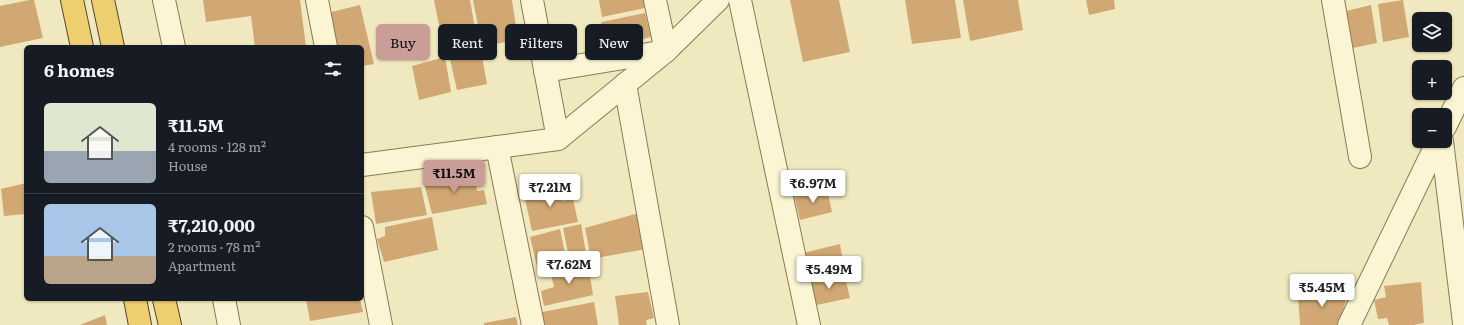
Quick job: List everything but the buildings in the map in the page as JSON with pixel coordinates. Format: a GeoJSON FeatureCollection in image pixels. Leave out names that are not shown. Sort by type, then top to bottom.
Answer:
{"type":"FeatureCollection","features":[{"type":"Feature","properties":{"kind":"highway"},"geometry":{"type":"LineString","coordinates":[[72,0],[82,45]]}},
{"type":"Feature","properties":{"kind":"highway"},"geometry":{"type":"LineString","coordinates":[[103,0],[112,45]]}},
{"type":"Feature","properties":{"kind":"highway"},"geometry":{"type":"LineString","coordinates":[[135,301],[140,325]]}},
{"type":"Feature","properties":{"kind":"highway"},"geometry":{"type":"LineString","coordinates":[[164,301],[170,325]]}},
{"type":"Feature","properties":{"kind":"street"},"geometry":{"type":"LineString","coordinates":[[164,0],[174,45]]}},
{"type":"Feature","properties":{"kind":"street"},"geometry":{"type":"LineString","coordinates":[[316,0],[326,45]]}},
{"type":"Feature","properties":{"kind":"street"},"geometry":{"type":"LineString","coordinates":[[532,0],[558,139]]}},
{"type":"Feature","properties":{"kind":"street"},"geometry":{"type":"LineString","coordinates":[[655,0],[666,51]]}},
{"type":"Feature","properties":{"kind":"street"},"geometry":{"type":"LineString","coordinates":[[364,165],[558,139],[666,51],[718,0]]}},
{"type":"Feature","properties":{"kind":"street"},"geometry":{"type":"LineString","coordinates":[[740,0],[809,325]]}},
{"type":"Feature","properties":{"kind":"street"},"geometry":{"type":"LineString","coordinates":[[1332,0],[1360,156]]}},
{"type":"Feature","properties":{"kind":"street"},"geometry":{"type":"LineString","coordinates":[[545,71],[666,51]]}},
{"type":"Feature","properties":{"kind":"street"},"geometry":{"type":"LineString","coordinates":[[625,84],[668,325]]}},
{"type":"Feature","properties":{"kind":"street"},"geometry":{"type":"LineString","coordinates":[[1452,113],[1464,88]]}},
{"type":"Feature","properties":{"kind":"street"},"geometry":{"type":"LineString","coordinates":[[497,147],[533,325]]}},
{"type":"Feature","properties":{"kind":"street"},"geometry":{"type":"LineString","coordinates":[[1349,325],[1435,148]]}},
{"type":"Feature","properties":{"kind":"street"},"geometry":{"type":"LineString","coordinates":[[1443,148],[1464,323]]}},
{"type":"Feature","properties":{"kind":"street"},"geometry":{"type":"LineString","coordinates":[[364,237],[381,325]]}},
{"type":"Feature","properties":{"kind":"street"},"geometry":{"type":"LineString","coordinates":[[224,301],[228,325]]}}]}
